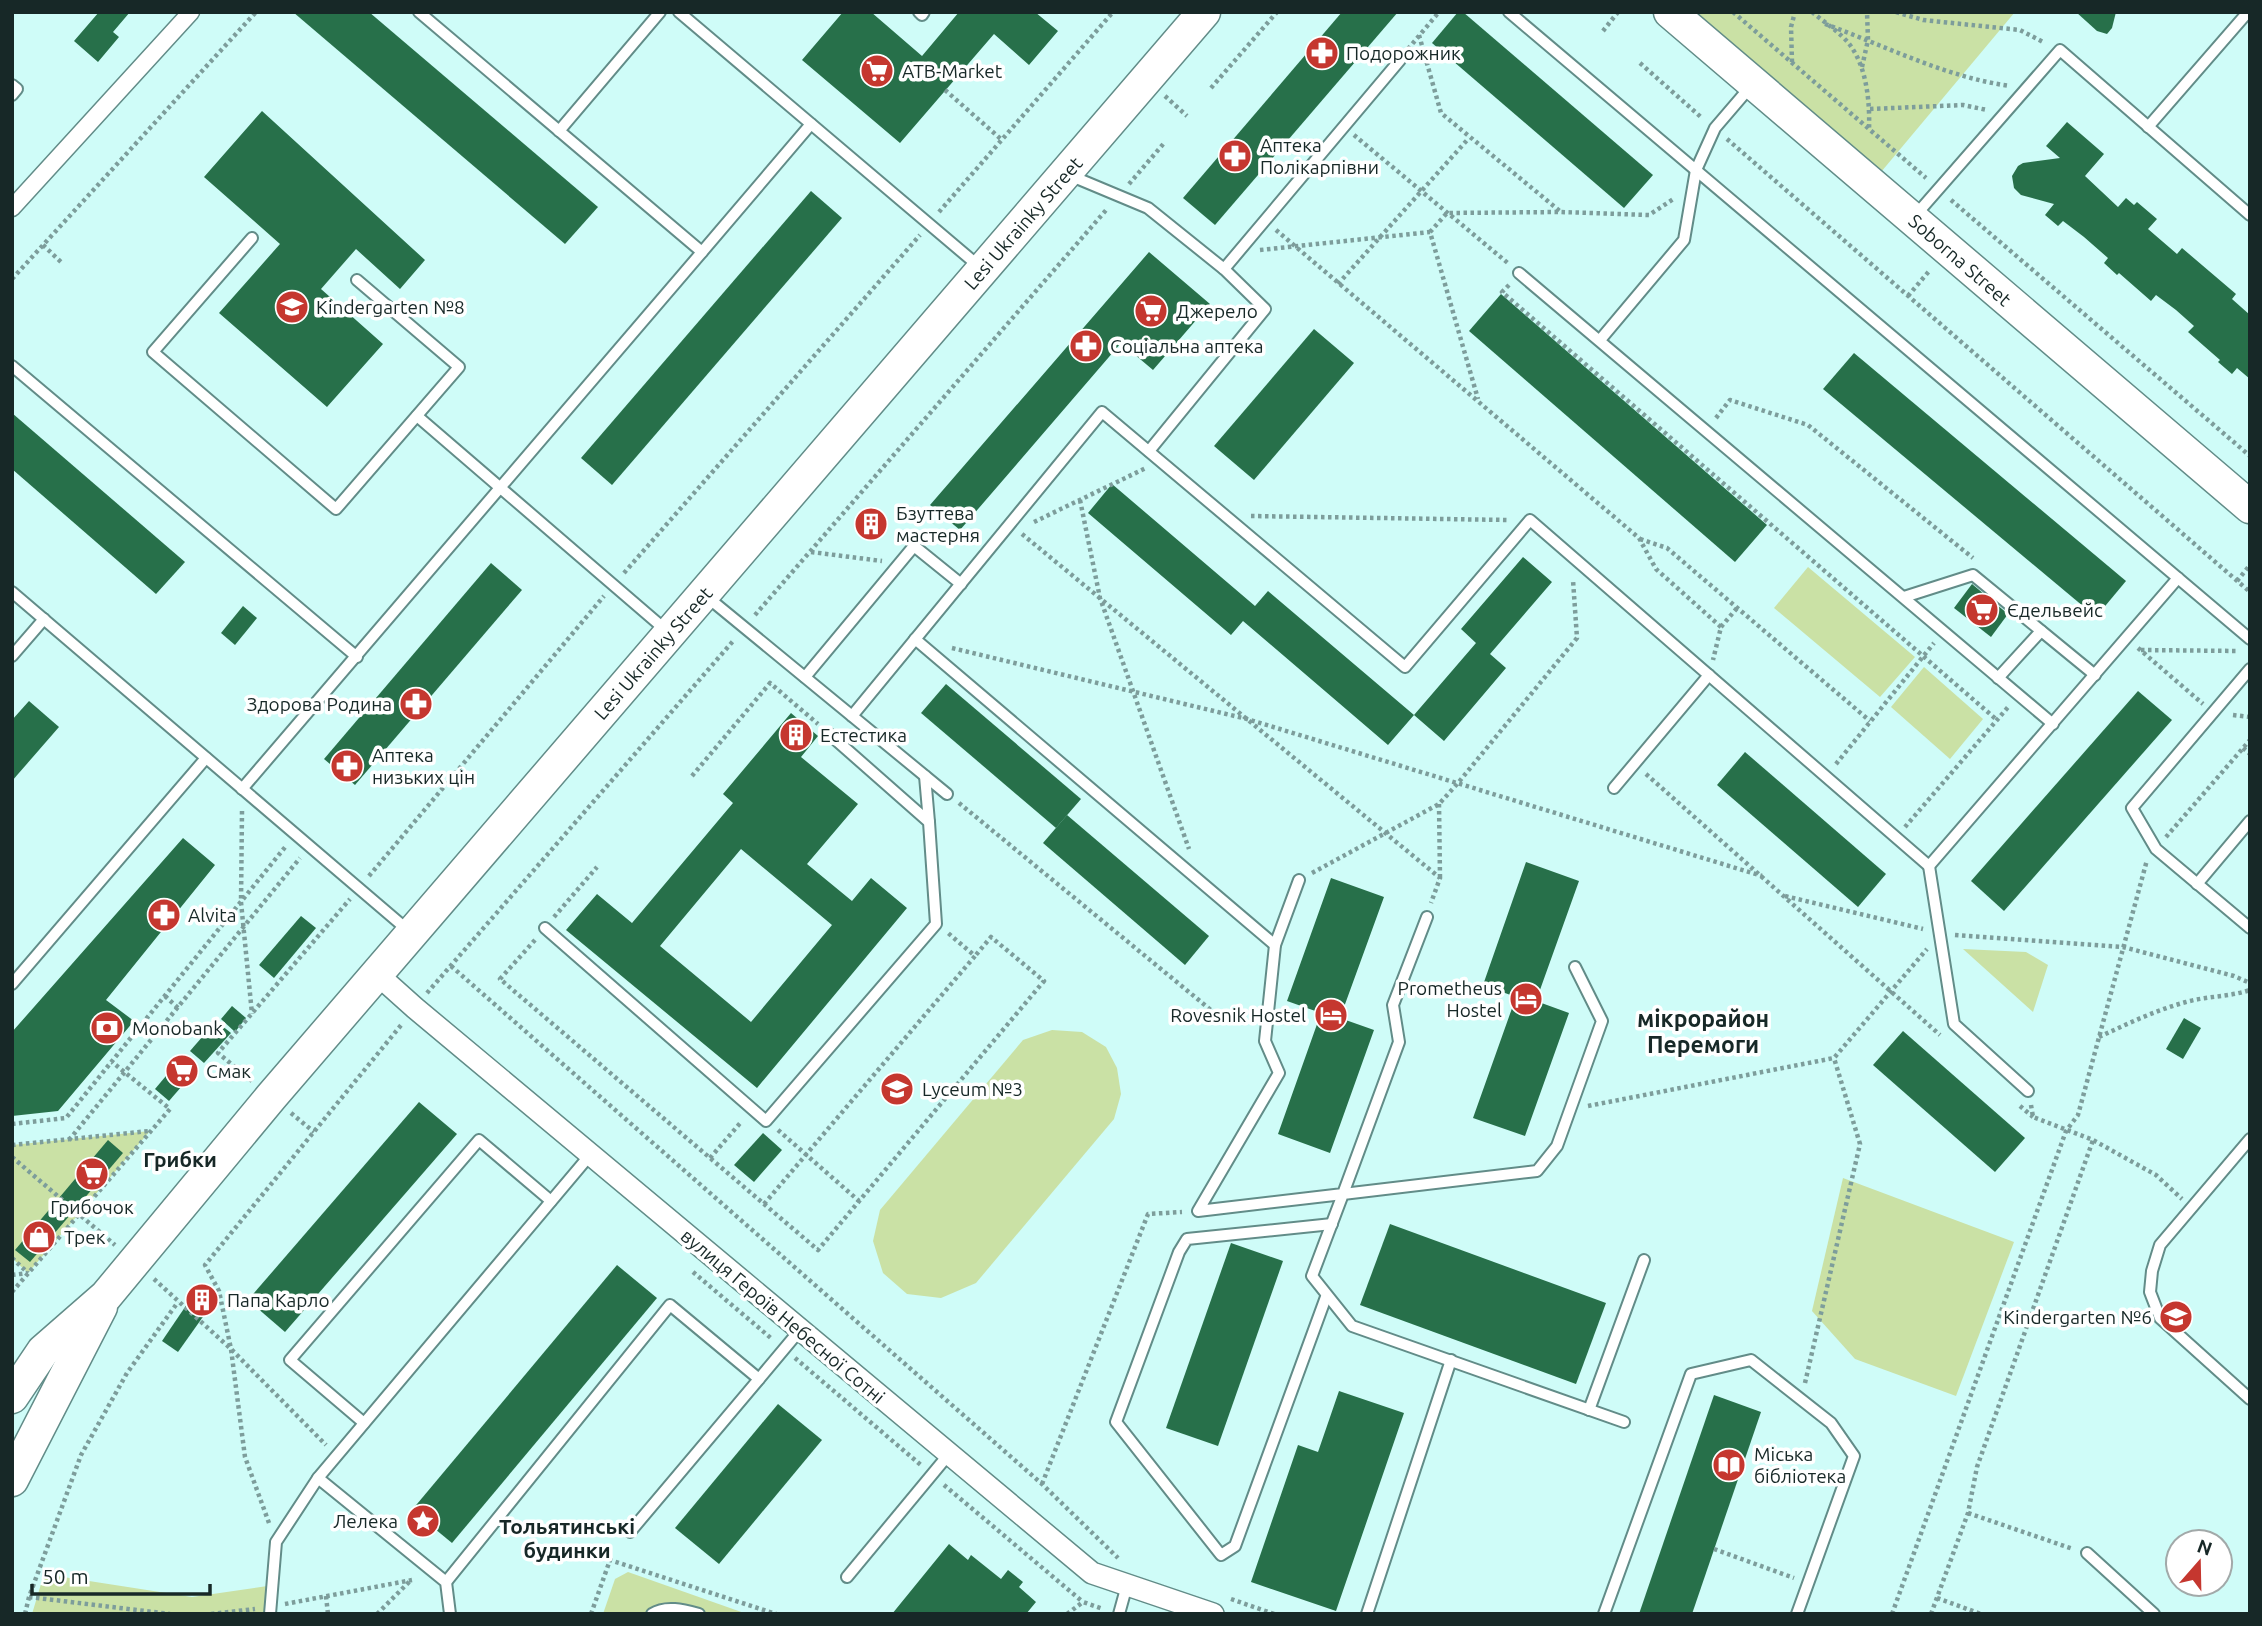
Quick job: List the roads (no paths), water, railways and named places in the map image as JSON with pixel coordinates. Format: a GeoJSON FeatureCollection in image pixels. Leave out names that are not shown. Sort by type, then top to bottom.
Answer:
{"type":"FeatureCollection","features":[{"type":"Feature","properties":{"kind":"main road","name":"Lesi Ukrainky Street"},"geometry":{"type":"LineString","coordinates":[[106,1296],[271,1097],[1204,12]]}},
{"type":"Feature","properties":{"kind":"main road","name":"Soborna Street"},"geometry":{"type":"LineString","coordinates":[[1670,12],[2250,506]]}},
{"type":"Feature","properties":{"kind":"main road"},"geometry":{"type":"LineString","coordinates":[[12,1381],[106,1296]]}},
{"type":"Feature","properties":{"kind":"main road"},"geometry":{"type":"LineString","coordinates":[[12,1480],[106,1296]]}},
{"type":"Feature","properties":{"kind":"main road"},"geometry":{"type":"LineString","coordinates":[[12,1397],[43,1351]]}},
{"type":"Feature","properties":{"kind":"street"},"geometry":{"type":"LineString","coordinates":[[12,208],[191,12]]}},
{"type":"Feature","properties":{"kind":"street","name":"вулиця Героїв Небесної Сотні"},"geometry":{"type":"LineString","coordinates":[[377,974],[1092,1573],[1127,1585],[1219,1605]]}},
{"type":"Feature","properties":{"kind":"lane"},"geometry":{"type":"LineString","coordinates":[[419,12],[702,252]]}},
{"type":"Feature","properties":{"kind":"lane"},"geometry":{"type":"LineString","coordinates":[[559,131],[660,12]]}},
{"type":"Feature","properties":{"kind":"lane"},"geometry":{"type":"LineString","coordinates":[[679,12],[983,270]]}},
{"type":"Feature","properties":{"kind":"lane"},"geometry":{"type":"LineString","coordinates":[[1509,12],[2250,639]]}},
{"type":"Feature","properties":{"kind":"lane"},"geometry":{"type":"LineString","coordinates":[[2148,127],[2248,12]]}},
{"type":"Feature","properties":{"kind":"lane"},"geometry":{"type":"LineString","coordinates":[[1913,219],[2060,50],[2250,215]]}},
{"type":"Feature","properties":{"kind":"lane"},"geometry":{"type":"LineString","coordinates":[[1224,269],[1399,60]]}},
{"type":"Feature","properties":{"kind":"lane"},"geometry":{"type":"LineString","coordinates":[[1600,340],[1684,240],[1696,170],[1715,128],[1753,83]]}},
{"type":"Feature","properties":{"kind":"lane"},"geometry":{"type":"LineString","coordinates":[[12,85],[17,89],[12,95]]}},
{"type":"Feature","properties":{"kind":"lane"},"geometry":{"type":"LineString","coordinates":[[242,789],[811,124]]}},
{"type":"Feature","properties":{"kind":"lane"},"geometry":{"type":"LineString","coordinates":[[1066,173],[1148,208],[1224,269],[1265,309],[1149,451]]}},
{"type":"Feature","properties":{"kind":"lane"},"geometry":{"type":"LineString","coordinates":[[252,237],[153,352],[336,509],[459,367],[357,280]]}},
{"type":"Feature","properties":{"kind":"lane"},"geometry":{"type":"LineString","coordinates":[[1520,273],[2053,724]]}},
{"type":"Feature","properties":{"kind":"lane"},"geometry":{"type":"LineString","coordinates":[[12,366],[357,657]]}},
{"type":"Feature","properties":{"kind":"lane"},"geometry":{"type":"LineString","coordinates":[[852,716],[1102,412],[1405,667],[1530,520],[1929,866],[1954,1024],[2028,1091]]}},
{"type":"Feature","properties":{"kind":"lane"},"geometry":{"type":"LineString","coordinates":[[417,416],[670,634]]}},
{"type":"Feature","properties":{"kind":"lane"},"geometry":{"type":"LineString","coordinates":[[805,677],[914,546],[961,584]]}},
{"type":"Feature","properties":{"kind":"lane"},"geometry":{"type":"LineString","coordinates":[[1904,597],[1973,575],[2095,675]]}},
{"type":"Feature","properties":{"kind":"lane"},"geometry":{"type":"LineString","coordinates":[[1929,866],[2178,578]]}},
{"type":"Feature","properties":{"kind":"lane"},"geometry":{"type":"LineString","coordinates":[[12,592],[412,934]]}},
{"type":"Feature","properties":{"kind":"lane"},"geometry":{"type":"LineString","coordinates":[[704,594],[947,794]]}},
{"type":"Feature","properties":{"kind":"lane"},"geometry":{"type":"LineString","coordinates":[[12,656],[44,619]]}},
{"type":"Feature","properties":{"kind":"lane"},"geometry":{"type":"LineString","coordinates":[[1998,678],[2041,631]]}},
{"type":"Feature","properties":{"kind":"lane"},"geometry":{"type":"LineString","coordinates":[[915,639],[1275,945]]}},
{"type":"Feature","properties":{"kind":"lane"},"geometry":{"type":"LineString","coordinates":[[2250,669],[2132,808],[2156,849],[2250,928]]}},
{"type":"Feature","properties":{"kind":"lane"},"geometry":{"type":"LineString","coordinates":[[1614,788],[1709,675]]}},
{"type":"Feature","properties":{"kind":"lane"},"geometry":{"type":"LineString","coordinates":[[828,733],[929,822]]}},
{"type":"Feature","properties":{"kind":"lane"},"geometry":{"type":"LineString","coordinates":[[12,984],[206,758]]}},
{"type":"Feature","properties":{"kind":"lane"},"geometry":{"type":"LineString","coordinates":[[545,928],[766,1121],[936,924],[925,776]]}},
{"type":"Feature","properties":{"kind":"lane"},"geometry":{"type":"LineString","coordinates":[[2197,884],[2250,821]]}},
{"type":"Feature","properties":{"kind":"lane"},"geometry":{"type":"LineString","coordinates":[[1299,880],[1275,945],[1265,1041],[1279,1073],[1198,1211],[1537,1171],[1557,1146],[1602,1021],[1575,967]]}},
{"type":"Feature","properties":{"kind":"lane"},"geometry":{"type":"LineString","coordinates":[[1427,917],[1393,1005],[1399,1042],[1312,1276],[1326,1297],[1352,1326],[1624,1422]]}},
{"type":"Feature","properties":{"kind":"lane"},"geometry":{"type":"LineString","coordinates":[[2250,1139],[2160,1245],[2152,1270],[2150,1292],[2160,1318],[2250,1399]]}},
{"type":"Feature","properties":{"kind":"lane"},"geometry":{"type":"LineString","coordinates":[[364,1423],[290,1360],[479,1140],[551,1202]]}},
{"type":"Feature","properties":{"kind":"lane"},"geometry":{"type":"LineString","coordinates":[[270,1610],[276,1542],[318,1478],[590,1155]]}},
{"type":"Feature","properties":{"kind":"lane"},"geometry":{"type":"LineString","coordinates":[[1326,1297],[1236,1546],[1221,1555],[1116,1422],[1179,1252],[1187,1240],[1332,1224]]}},
{"type":"Feature","properties":{"kind":"lane"},"geometry":{"type":"LineString","coordinates":[[1589,1410],[1644,1260]]}},
{"type":"Feature","properties":{"kind":"lane"},"geometry":{"type":"LineString","coordinates":[[446,1581],[670,1305],[759,1379]]}},
{"type":"Feature","properties":{"kind":"lane"},"geometry":{"type":"LineString","coordinates":[[630,1532],[800,1330]]}},
{"type":"Feature","properties":{"kind":"lane"},"geometry":{"type":"LineString","coordinates":[[1367,1614],[1451,1360]]}},
{"type":"Feature","properties":{"kind":"lane"},"geometry":{"type":"LineString","coordinates":[[1604,1614],[1691,1374],[1751,1360],[1831,1423],[1854,1456],[1797,1614]]}},
{"type":"Feature","properties":{"kind":"lane"},"geometry":{"type":"LineString","coordinates":[[847,1577],[949,1454]]}},
{"type":"Feature","properties":{"kind":"lane"},"geometry":{"type":"LineString","coordinates":[[318,1478],[446,1581],[450,1614]]}},
{"type":"Feature","properties":{"kind":"lane"},"geometry":{"type":"LineString","coordinates":[[2087,1553],[2154,1614]]}},
{"type":"Feature","properties":{"kind":"lane"},"geometry":{"type":"LineString","coordinates":[[1119,1614],[1127,1585]]}},
{"type":"Feature","properties":{"kind":"lane"},"geometry":{"type":"LineString","coordinates":[[652,1614],[659,1610],[679,1609],[699,1614]]}},
{"type":"Feature","properties":{"kind":"place","name":"Подорожник"},"geometry":{"type":"Point","coordinates":[1322,53]}},
{"type":"Feature","properties":{"kind":"place","name":"ATB-Market"},"geometry":{"type":"Point","coordinates":[877,71]}},
{"type":"Feature","properties":{"kind":"place","name":"Аптека Полікарпівни"},"geometry":{"type":"Point","coordinates":[1235,156]}},
{"type":"Feature","properties":{"kind":"place","name":"Kindergarten №8"},"geometry":{"type":"Point","coordinates":[292,307]}},
{"type":"Feature","properties":{"kind":"place","name":"Джерело"},"geometry":{"type":"Point","coordinates":[1151,311]}},
{"type":"Feature","properties":{"kind":"place","name":"Соціальна аптека"},"geometry":{"type":"Point","coordinates":[1086,346]}},
{"type":"Feature","properties":{"kind":"place","name":"Бзуттева мастерня"},"geometry":{"type":"Point","coordinates":[871,524]}},
{"type":"Feature","properties":{"kind":"place","name":"Єдельвейс"},"geometry":{"type":"Point","coordinates":[1982,610]}},
{"type":"Feature","properties":{"kind":"place","name":"Здорова Родина"},"geometry":{"type":"Point","coordinates":[416,704]}},
{"type":"Feature","properties":{"kind":"place","name":"Естестика"},"geometry":{"type":"Point","coordinates":[796,735]}},
{"type":"Feature","properties":{"kind":"place","name":"Аптека низьких цін"},"geometry":{"type":"Point","coordinates":[347,766]}},
{"type":"Feature","properties":{"kind":"place","name":"Alvita"},"geometry":{"type":"Point","coordinates":[164,915]}},
{"type":"Feature","properties":{"kind":"place","name":"Prometheus Hostel"},"geometry":{"type":"Point","coordinates":[1526,999]}},
{"type":"Feature","properties":{"kind":"place","name":"Rovesnik Hostel"},"geometry":{"type":"Point","coordinates":[1331,1015]}},
{"type":"Feature","properties":{"kind":"place","name":"Monobank"},"geometry":{"type":"Point","coordinates":[107,1028]}},
{"type":"Feature","properties":{"kind":"place","name":"Смак"},"geometry":{"type":"Point","coordinates":[182,1071]}},
{"type":"Feature","properties":{"kind":"place","name":"Lyceum №3"},"geometry":{"type":"Point","coordinates":[897,1089]}},
{"type":"Feature","properties":{"kind":"place","name":"Грибочок"},"geometry":{"type":"Point","coordinates":[92,1174]}},
{"type":"Feature","properties":{"kind":"place","name":"Трек"},"geometry":{"type":"Point","coordinates":[39,1237]}},
{"type":"Feature","properties":{"kind":"place","name":"Папа Карло"},"geometry":{"type":"Point","coordinates":[202,1300]}},
{"type":"Feature","properties":{"kind":"place","name":"Kindergarten №6"},"geometry":{"type":"Point","coordinates":[2176,1317]}},
{"type":"Feature","properties":{"kind":"place","name":"Міська бібліотека"},"geometry":{"type":"Point","coordinates":[1729,1465]}},
{"type":"Feature","properties":{"kind":"place","name":"Лелека"},"geometry":{"type":"Point","coordinates":[423,1521]}},
{"type":"Feature","properties":{"kind":"district","name":"мікрорайон Перемоги"},"geometry":{"type":"Point","coordinates":[1703,1032]}},
{"type":"Feature","properties":{"kind":"district","name":"Грибки"},"geometry":{"type":"Point","coordinates":[180,1160]}},
{"type":"Feature","properties":{"kind":"district","name":"Тольятинські будинки"},"geometry":{"type":"Point","coordinates":[567,1539]}}]}
